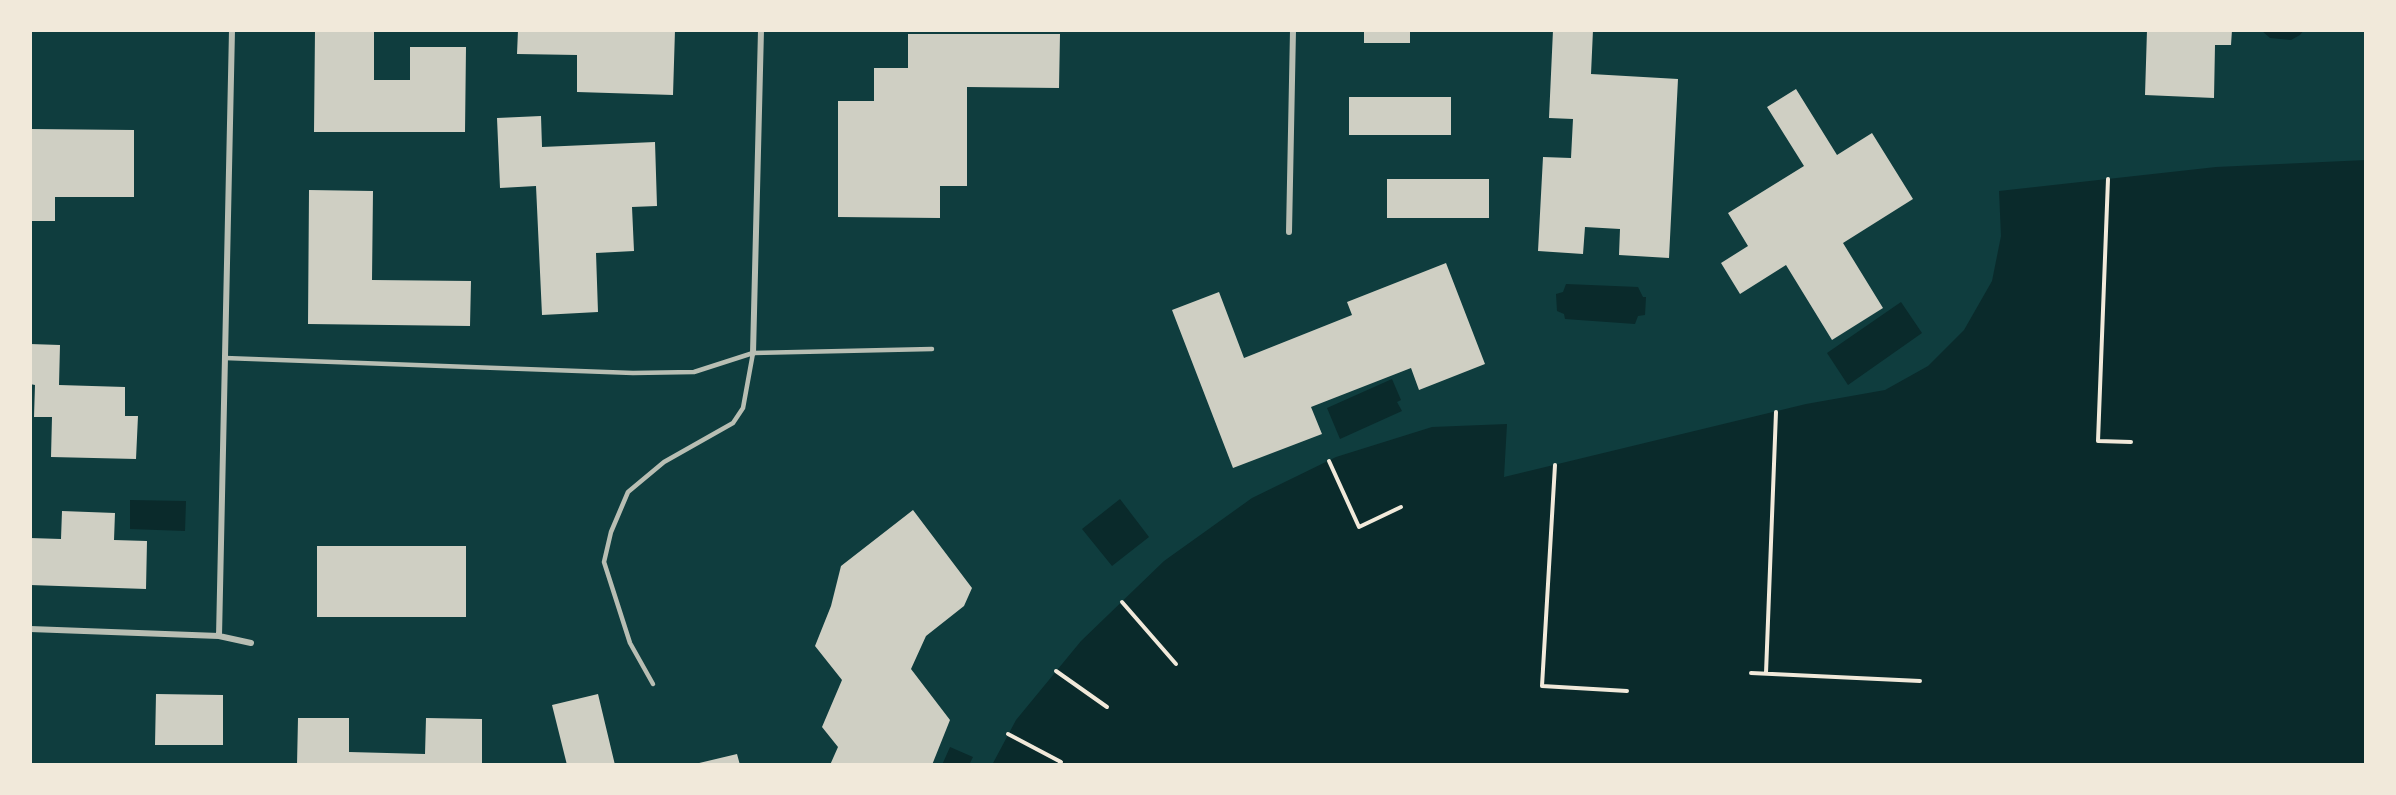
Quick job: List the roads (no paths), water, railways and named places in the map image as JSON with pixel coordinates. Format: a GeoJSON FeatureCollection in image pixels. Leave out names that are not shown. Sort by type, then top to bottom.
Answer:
{"type":"FeatureCollection","features":[{"type":"Feature","properties":{"kind":"street"},"geometry":{"type":"LineString","coordinates":[[219,636],[232,30]]}},
{"type":"Feature","properties":{"kind":"street"},"geometry":{"type":"LineString","coordinates":[[753,353],[761,30]]}},
{"type":"Feature","properties":{"kind":"street"},"geometry":{"type":"LineString","coordinates":[[1289,232],[1293,30]]}},
{"type":"Feature","properties":{"kind":"street"},"geometry":{"type":"LineString","coordinates":[[30,629],[219,636],[251,643]]}},
{"type":"Feature","properties":{"kind":"lane"},"geometry":{"type":"LineString","coordinates":[[225,358],[621,372],[694,372],[753,353],[932,349]]}},
{"type":"Feature","properties":{"kind":"lane"},"geometry":{"type":"LineString","coordinates":[[653,684],[630,643],[604,562],[611,532],[628,492],[664,462],[733,423],[743,408],[753,353]]}},
{"type":"Feature","properties":{"kind":"water"},"geometry":{"type":"Polygon","coordinates":[[[2261,30],[2304,30],[2291,40],[2270,38],[2261,30]]]}},
{"type":"Feature","properties":{"kind":"water"},"geometry":{"type":"Polygon","coordinates":[[[2366,160],[2366,765],[992,765],[1016,720],[1081,641],[1164,561],[1252,498],[1336,457],[1432,427],[1507,424],[1504,477],[1806,404],[1885,390],[1928,366],[1964,330],[1992,281],[2001,236],[1999,191],[2216,167],[2366,160]]]}},
{"type":"Feature","properties":{"kind":"water"},"geometry":{"type":"Polygon","coordinates":[[[1566,284],[1638,287],[1643,297],[1646,297],[1645,315],[1638,316],[1635,324],[1565,319],[1564,314],[1557,311],[1556,294],[1563,292],[1566,284]]]}},
{"type":"Feature","properties":{"kind":"water"},"geometry":{"type":"Polygon","coordinates":[[[1901,302],[1922,333],[1848,385],[1827,353],[1901,302]]]}},
{"type":"Feature","properties":{"kind":"water"},"geometry":{"type":"Polygon","coordinates":[[[1392,379],[1401,400],[1397,402],[1402,411],[1340,439],[1327,408],[1392,379]]]}},
{"type":"Feature","properties":{"kind":"water"},"geometry":{"type":"Polygon","coordinates":[[[1120,499],[1149,537],[1112,566],[1082,529],[1120,499]]]}},
{"type":"Feature","properties":{"kind":"water"},"geometry":{"type":"Polygon","coordinates":[[[130,500],[186,501],[185,531],[130,529],[130,500]]]}},
{"type":"Feature","properties":{"kind":"water"},"geometry":{"type":"Polygon","coordinates":[[[950,747],[973,757],[969,765],[942,765],[950,747]]]}}]}
